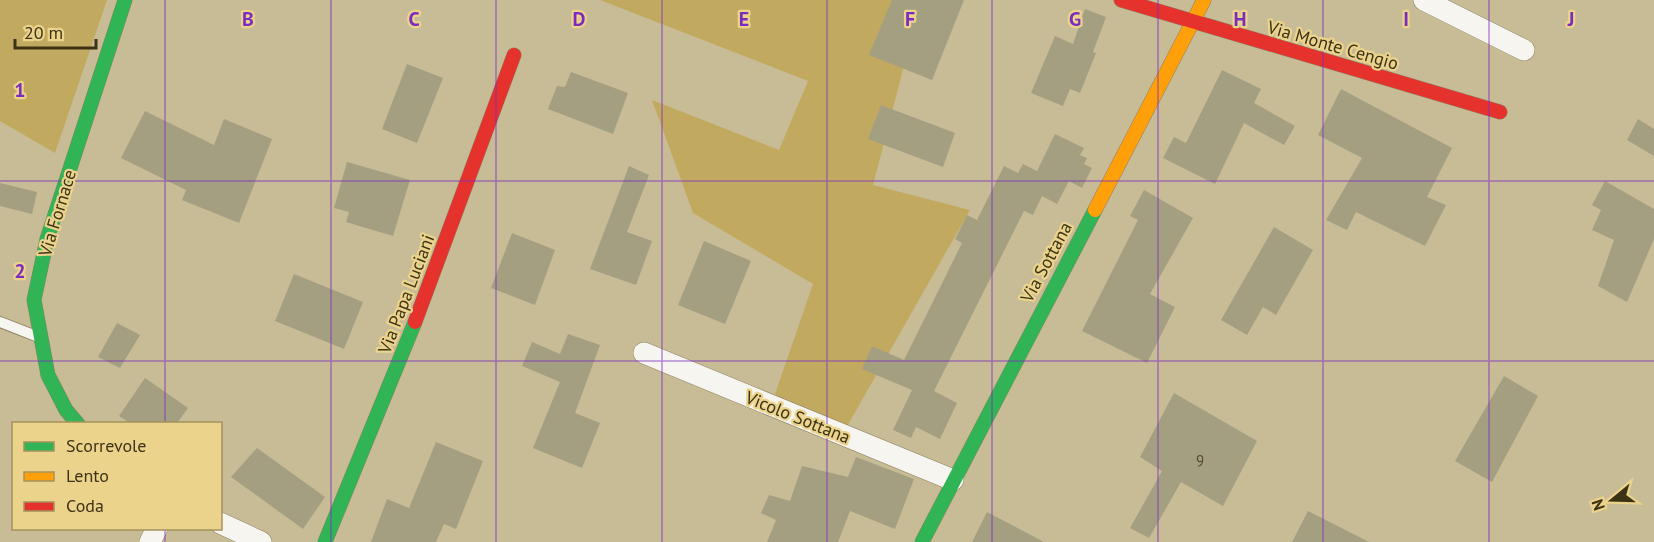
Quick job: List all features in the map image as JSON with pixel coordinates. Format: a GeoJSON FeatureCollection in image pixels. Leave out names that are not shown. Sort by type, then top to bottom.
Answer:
{"type":"FeatureCollection","features":[{"type":"Feature","properties":{"kind":"street","name":"Via Fornace"},"geometry":{"type":"LineString","coordinates":[[77,422],[66,410],[48,375],[39,338],[34,300],[47,239],[125,0]]}},
{"type":"Feature","properties":{"kind":"street","name":"Via Monte Cengio"},"geometry":{"type":"LineString","coordinates":[[1121,0],[1500,112]]}},
{"type":"Feature","properties":{"kind":"street","name":"Via Sottana"},"geometry":{"type":"LineString","coordinates":[[922,542],[1204,0]]}},
{"type":"Feature","properties":{"kind":"street"},"geometry":{"type":"LineString","coordinates":[[1424,0],[1524,50]]}},
{"type":"Feature","properties":{"kind":"street","name":"Via Papa Luciani"},"geometry":{"type":"LineString","coordinates":[[325,542],[363,456],[418,315],[514,55]]}},
{"type":"Feature","properties":{"kind":"street","name":"Vicolo Sottana"},"geometry":{"type":"LineString","coordinates":[[644,353],[953,480]]}},
{"type":"Feature","properties":{"kind":"street"},"geometry":{"type":"LineString","coordinates":[[222,524],[261,542]]}},
{"type":"Feature","properties":{"kind":"lane"},"geometry":{"type":"LineString","coordinates":[[0,322],[39,338]]}},
{"type":"Feature","properties":{"kind":"shaded area"},"geometry":{"type":"Polygon","coordinates":[[[0,0],[107,0],[55,153],[0,121],[0,0]]]}},
{"type":"Feature","properties":{"kind":"shaded area"},"geometry":{"type":"Polygon","coordinates":[[[600,0],[921,0],[873,185],[970,210],[841,437],[775,394],[813,284],[693,213],[652,100],[779,150],[808,81],[600,0]]]}},
{"type":"Feature","properties":{"kind":"building"},"geometry":{"type":"Polygon","coordinates":[[[892,0],[964,0],[932,80],[869,55],[892,0]]]}},
{"type":"Feature","properties":{"kind":"building"},"geometry":{"type":"Polygon","coordinates":[[[1085,9],[1106,17],[1093,52],[1096,53],[1080,93],[1070,89],[1063,106],[1031,93],[1055,36],[1073,44],[1085,9]]]}},
{"type":"Feature","properties":{"kind":"building"},"geometry":{"type":"Polygon","coordinates":[[[407,64],[443,78],[417,143],[382,129],[407,64]]]}},
{"type":"Feature","properties":{"kind":"building"},"geometry":{"type":"Polygon","coordinates":[[[1222,70],[1261,89],[1254,103],[1295,126],[1284,145],[1244,123],[1215,184],[1163,158],[1174,137],[1186,143],[1222,70]]]}},
{"type":"Feature","properties":{"kind":"building"},"geometry":{"type":"Polygon","coordinates":[[[571,72],[628,93],[613,134],[548,109],[557,86],[565,87],[571,72]]]}},
{"type":"Feature","properties":{"kind":"building"},"geometry":{"type":"Polygon","coordinates":[[[1341,89],[1452,148],[1427,197],[1446,205],[1425,246],[1356,212],[1347,230],[1326,220],[1362,158],[1318,135],[1341,89]]]}},
{"type":"Feature","properties":{"kind":"building"},"geometry":{"type":"Polygon","coordinates":[[[881,105],[955,133],[943,167],[868,139],[881,105]]]}},
{"type":"Feature","properties":{"kind":"building"},"geometry":{"type":"Polygon","coordinates":[[[145,111],[214,145],[224,119],[272,139],[239,223],[182,200],[186,190],[121,158],[145,111]]]}},
{"type":"Feature","properties":{"kind":"building"},"geometry":{"type":"Polygon","coordinates":[[[1638,119],[1654,129],[1654,156],[1627,140],[1638,119]]]}},
{"type":"Feature","properties":{"kind":"building"},"geometry":{"type":"Polygon","coordinates":[[[1055,134],[1084,148],[1080,155],[1087,158],[1084,164],[1092,168],[1082,188],[1069,181],[1057,204],[1042,196],[1033,215],[1024,211],[934,391],[957,403],[940,439],[916,427],[911,438],[893,430],[912,390],[862,369],[872,346],[904,360],[962,243],[955,239],[967,215],[977,220],[1004,166],[1018,173],[1023,164],[1037,171],[1055,134]]]}},
{"type":"Feature","properties":{"kind":"building"},"geometry":{"type":"Polygon","coordinates":[[[347,162],[410,180],[393,236],[346,222],[349,212],[334,208],[347,162]]]}},
{"type":"Feature","properties":{"kind":"building"},"geometry":{"type":"Polygon","coordinates":[[[629,166],[649,175],[627,232],[652,241],[636,285],[590,269],[629,166]]]}},
{"type":"Feature","properties":{"kind":"building"},"geometry":{"type":"Polygon","coordinates":[[[1605,181],[1654,209],[1654,239],[1627,302],[1598,286],[1614,240],[1592,230],[1601,210],[1592,205],[1605,181]]]}},
{"type":"Feature","properties":{"kind":"building"},"geometry":{"type":"Polygon","coordinates":[[[0,183],[37,192],[32,214],[0,206],[0,183]]]}},
{"type":"Feature","properties":{"kind":"building"},"geometry":{"type":"Polygon","coordinates":[[[1144,190],[1193,218],[1150,294],[1175,307],[1147,363],[1082,331],[1138,220],[1130,216],[1144,190]]]}},
{"type":"Feature","properties":{"kind":"building"},"geometry":{"type":"Polygon","coordinates":[[[1274,227],[1313,250],[1276,315],[1263,307],[1247,335],[1221,320],[1274,227]]]}},
{"type":"Feature","properties":{"kind":"building"},"geometry":{"type":"Polygon","coordinates":[[[512,233],[555,250],[535,305],[491,288],[512,233]]]}},
{"type":"Feature","properties":{"kind":"building"},"geometry":{"type":"Polygon","coordinates":[[[704,241],[751,261],[725,324],[678,305],[704,241]]]}},
{"type":"Feature","properties":{"kind":"building"},"geometry":{"type":"Polygon","coordinates":[[[294,274],[363,302],[344,349],[275,321],[294,274]]]}},
{"type":"Feature","properties":{"kind":"building"},"geometry":{"type":"Polygon","coordinates":[[[117,323],[140,335],[120,368],[98,357],[117,323]]]}},
{"type":"Feature","properties":{"kind":"building"},"geometry":{"type":"Polygon","coordinates":[[[568,334],[600,345],[575,413],[600,423],[582,468],[533,448],[560,382],[522,366],[532,342],[560,354],[568,334]]]}},
{"type":"Feature","properties":{"kind":"building"},"geometry":{"type":"Polygon","coordinates":[[[1504,376],[1538,396],[1492,482],[1455,461],[1504,376]]]}},
{"type":"Feature","properties":{"kind":"building"},"geometry":{"type":"Polygon","coordinates":[[[145,378],[188,408],[178,422],[128,422],[119,416],[145,378]]]}},
{"type":"Feature","properties":{"kind":"building"},"geometry":{"type":"Polygon","coordinates":[[[1174,393],[1257,441],[1223,506],[1181,482],[1149,538],[1130,528],[1162,471],[1140,457],[1174,393]]]}},
{"type":"Feature","properties":{"kind":"building"},"geometry":{"type":"Polygon","coordinates":[[[436,442],[483,461],[456,529],[444,524],[436,542],[371,542],[387,499],[409,508],[436,442]]]}},
{"type":"Feature","properties":{"kind":"building"},"geometry":{"type":"Polygon","coordinates":[[[257,448],[325,497],[303,529],[231,477],[257,448]]]}},
{"type":"Feature","properties":{"kind":"building"},"geometry":{"type":"Polygon","coordinates":[[[856,457],[914,479],[895,529],[850,511],[838,542],[767,542],[776,520],[761,513],[769,495],[790,501],[802,466],[848,477],[856,457]]]}},
{"type":"Feature","properties":{"kind":"building"},"geometry":{"type":"Polygon","coordinates":[[[1308,511],[1369,542],[1292,542],[1308,511]]]}},
{"type":"Feature","properties":{"kind":"building"},"geometry":{"type":"Polygon","coordinates":[[[987,512],[1044,542],[972,542],[987,512]]]}},
{"type":"Feature","properties":{"kind":"traffic: fast"},"geometry":{"type":"LineString","coordinates":[[76,422],[66,410],[48,375],[34,300],[47,239],[125,0]]}},
{"type":"Feature","properties":{"kind":"traffic: fast"},"geometry":{"type":"LineString","coordinates":[[922,542],[1095,210]]}},
{"type":"Feature","properties":{"kind":"traffic: fast"},"geometry":{"type":"LineString","coordinates":[[325,542],[415,322]]}},
{"type":"Feature","properties":{"kind":"traffic: slow"},"geometry":{"type":"LineString","coordinates":[[1095,210],[1204,0]]}},
{"type":"Feature","properties":{"kind":"traffic: jam"},"geometry":{"type":"LineString","coordinates":[[1121,0],[1500,112]]}},
{"type":"Feature","properties":{"kind":"traffic: jam"},"geometry":{"type":"LineString","coordinates":[[415,322],[514,55]]}}]}
